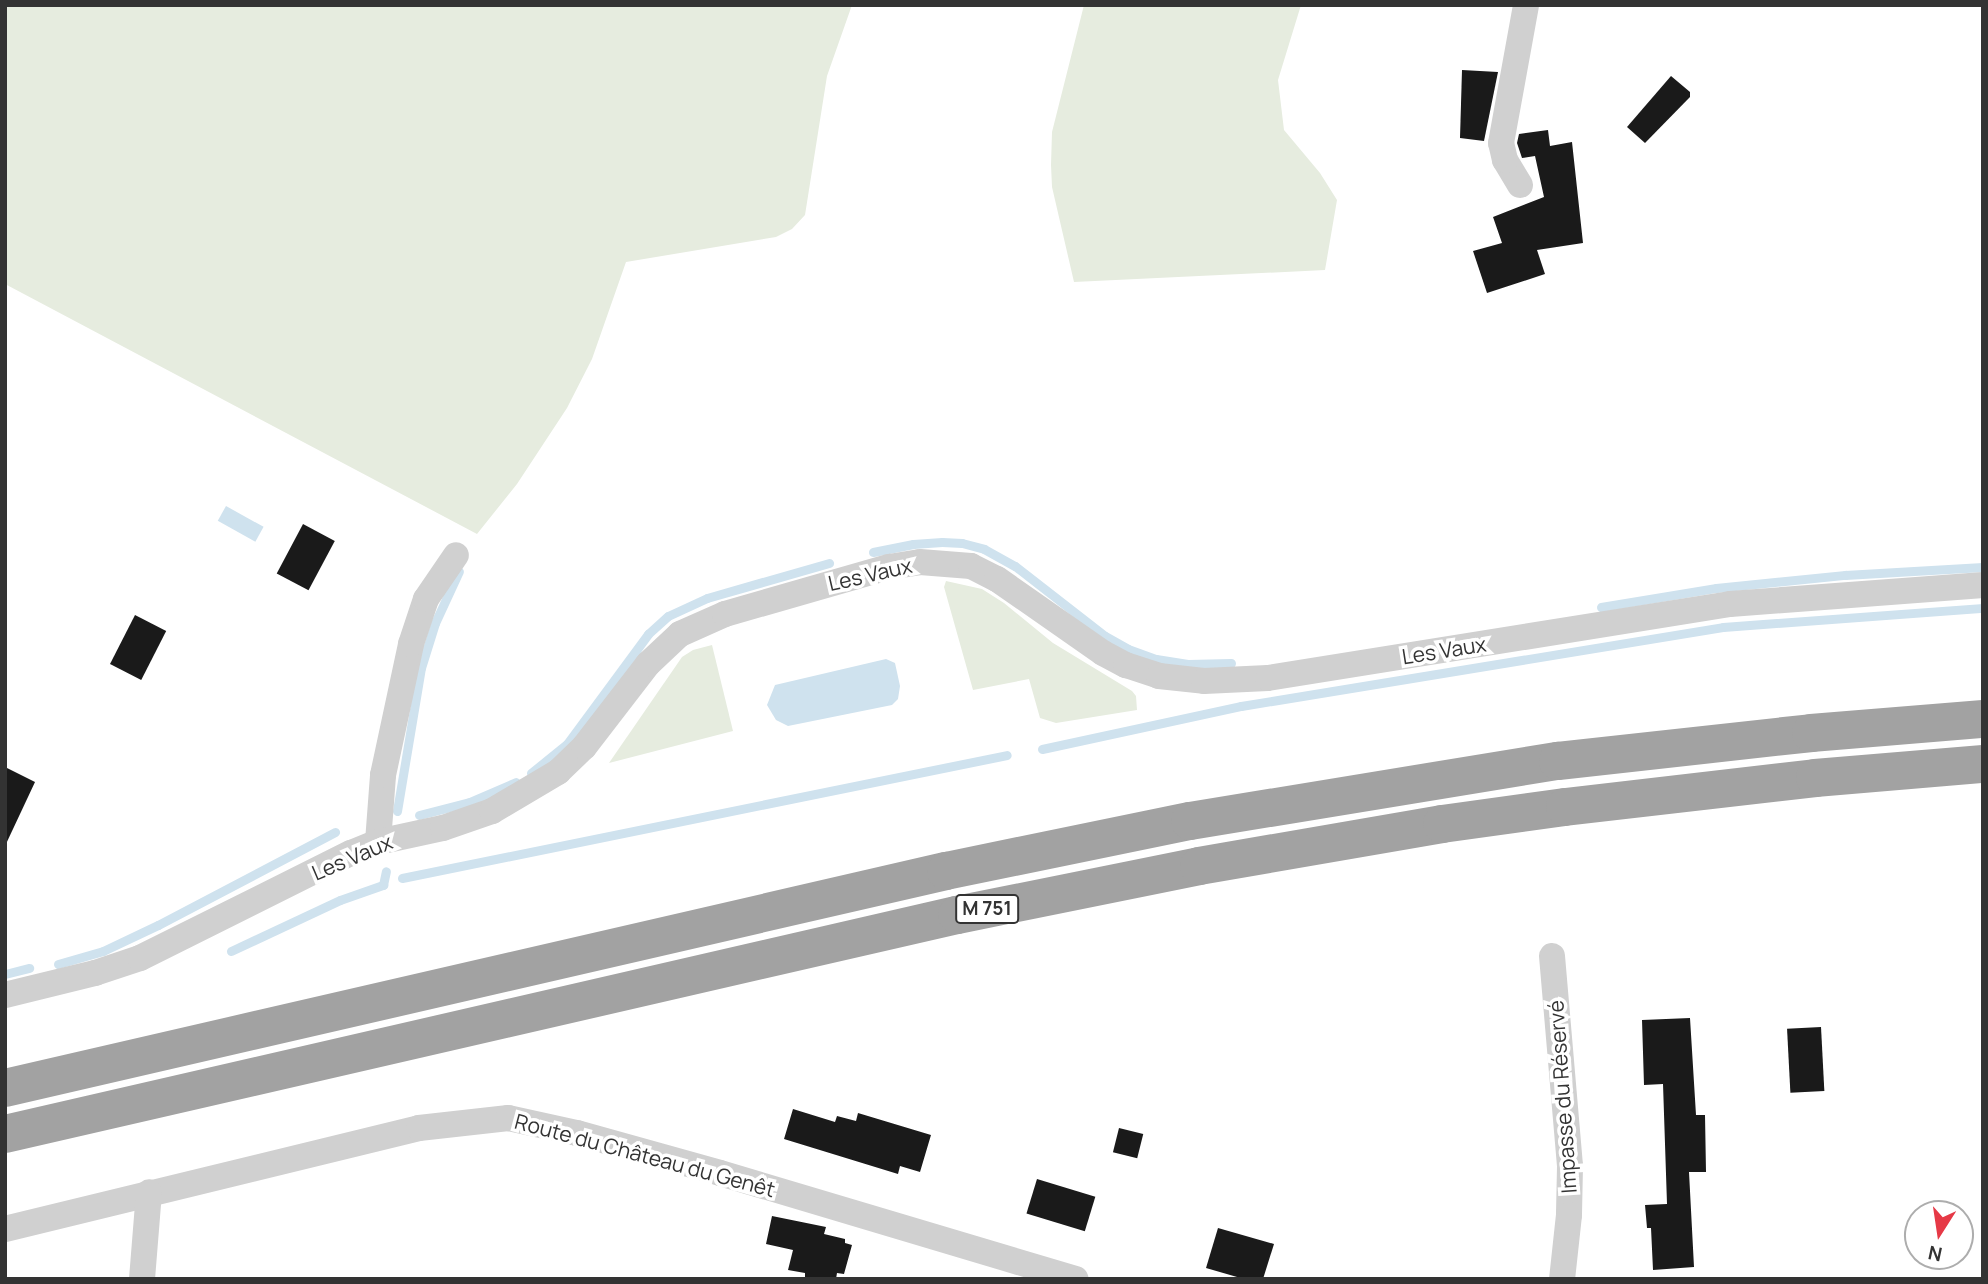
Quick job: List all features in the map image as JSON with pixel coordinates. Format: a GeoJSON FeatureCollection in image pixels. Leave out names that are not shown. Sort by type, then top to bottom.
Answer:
{"type":"FeatureCollection","features":[{"type":"Feature","properties":{"kind":"highway","name":"M 751"},"geometry":{"type":"LineString","coordinates":[[5,1088],[906,880],[1190,821],[1558,761],[1811,733],[1983,719]]}},
{"type":"Feature","properties":{"kind":"highway","name":"M 751"},"geometry":{"type":"LineString","coordinates":[[5,1134],[930,921],[1199,866],[1441,824],[1565,807],[1801,779],[1983,764]]}},
{"type":"Feature","properties":{"kind":"street"},"geometry":{"type":"LineString","coordinates":[[1520,186],[1505,160],[1501,143],[1526,5]]}},
{"type":"Feature","properties":{"kind":"street"},"geometry":{"type":"LineString","coordinates":[[378,842],[383,775],[411,644],[426,599],[456,555]]}},
{"type":"Feature","properties":{"kind":"street","name":"Les Vaux"},"geometry":{"type":"LineString","coordinates":[[5,995],[95,973],[140,958],[378,842],[443,828],[492,811],[548,779],[584,747],[648,664],[680,634],[725,614],[889,567],[920,562],[971,566],[997,579],[1103,653],[1126,664],[1159,676],[1236,681],[1730,604],[1983,584]]}},
{"type":"Feature","properties":{"kind":"street","name":"Impasse du Réservé"},"geometry":{"type":"LineString","coordinates":[[1552,956],[1570,1166],[1569,1215],[1562,1279]]}},
{"type":"Feature","properties":{"kind":"street","name":"Route du Château du Genêt"},"geometry":{"type":"LineString","coordinates":[[5,1229],[419,1128],[509,1118],[543,1124],[720,1173],[1076,1279]]}},
{"type":"Feature","properties":{"kind":"street"},"geometry":{"type":"LineString","coordinates":[[142,1279],[149,1192]]}},
{"type":"Feature","properties":{"kind":"shaded area"},"geometry":{"type":"Polygon","coordinates":[[[5,5],[852,5],[827,76],[805,215],[792,229],[776,237],[626,262],[592,359],[567,408],[517,484],[477,534],[5,284],[5,5]]]}},
{"type":"Feature","properties":{"kind":"shaded area"},"geometry":{"type":"Polygon","coordinates":[[[1084,5],[1301,5],[1278,80],[1284,130],[1320,173],[1337,200],[1325,270],[1074,282],[1052,187],[1052,132],[1084,5]]]}},
{"type":"Feature","properties":{"kind":"shaded area"},"geometry":{"type":"Polygon","coordinates":[[[946,581],[982,589],[1004,603],[1053,643],[1132,691],[1136,696],[1137,710],[1056,723],[1040,718],[1029,679],[973,690],[944,587],[946,581]]]}},
{"type":"Feature","properties":{"kind":"shaded area"},"geometry":{"type":"Polygon","coordinates":[[[712,645],[733,731],[609,763],[682,657],[693,650],[712,645]]]}},
{"type":"Feature","properties":{"kind":"water"},"geometry":{"type":"Polygon","coordinates":[[[226,506],[264,527],[255,542],[218,521],[226,506]]]}},
{"type":"Feature","properties":{"kind":"water"},"geometry":{"type":"Polygon","coordinates":[[[886,659],[895,663],[900,686],[898,699],[892,705],[788,726],[776,720],[767,705],[775,685],[886,659]]]}},
{"type":"Feature","properties":{"kind":"building"},"geometry":{"type":"Polygon","coordinates":[[[1462,70],[1498,72],[1484,141],[1460,138],[1462,70]]]}},
{"type":"Feature","properties":{"kind":"building"},"geometry":{"type":"Polygon","coordinates":[[[1671,76],[1690,92],[1690,97],[1645,143],[1627,127],[1671,76]]]}},
{"type":"Feature","properties":{"kind":"building"},"geometry":{"type":"Polygon","coordinates":[[[1548,130],[1550,146],[1572,142],[1583,243],[1537,250],[1545,274],[1487,293],[1473,251],[1502,243],[1493,217],[1544,197],[1535,156],[1522,158],[1517,143],[1519,134],[1548,130]]]}},
{"type":"Feature","properties":{"kind":"building"},"geometry":{"type":"Polygon","coordinates":[[[303,524],[335,541],[308,590],[277,573],[303,524]]]}},
{"type":"Feature","properties":{"kind":"building"},"geometry":{"type":"Polygon","coordinates":[[[135,615],[166,631],[141,680],[110,664],[135,615]]]}},
{"type":"Feature","properties":{"kind":"building"},"geometry":{"type":"Polygon","coordinates":[[[5,767],[35,782],[5,846],[5,767]]]}},
{"type":"Feature","properties":{"kind":"building"},"geometry":{"type":"Polygon","coordinates":[[[1690,1018],[1696,1115],[1705,1115],[1706,1172],[1689,1172],[1694,1267],[1653,1270],[1651,1228],[1647,1228],[1645,1205],[1667,1204],[1663,1084],[1644,1085],[1642,1020],[1690,1018]]]}},
{"type":"Feature","properties":{"kind":"building"},"geometry":{"type":"Polygon","coordinates":[[[1821,1027],[1824,1091],[1790,1093],[1787,1029],[1821,1027]]]}},
{"type":"Feature","properties":{"kind":"building"},"geometry":{"type":"Polygon","coordinates":[[[793,1109],[835,1122],[837,1116],[856,1121],[858,1113],[931,1135],[920,1172],[900,1166],[898,1174],[784,1139],[793,1109]]]}},
{"type":"Feature","properties":{"kind":"building"},"geometry":{"type":"Polygon","coordinates":[[[1119,1128],[1143,1134],[1137,1158],[1113,1152],[1119,1128]]]}},
{"type":"Feature","properties":{"kind":"building"},"geometry":{"type":"Polygon","coordinates":[[[1037,1179],[1095,1197],[1085,1231],[1026,1213],[1037,1179]]]}},
{"type":"Feature","properties":{"kind":"building"},"geometry":{"type":"Polygon","coordinates":[[[772,1216],[826,1227],[824,1234],[845,1239],[845,1243],[852,1245],[844,1274],[837,1273],[836,1279],[805,1279],[805,1273],[788,1270],[793,1250],[766,1244],[772,1216]]]}},
{"type":"Feature","properties":{"kind":"building"},"geometry":{"type":"Polygon","coordinates":[[[1218,1228],[1274,1244],[1263,1279],[1244,1279],[1206,1268],[1218,1228]]]}},
{"type":"Feature","properties":{"kind":"waterway"},"geometry":{"type":"LineString","coordinates":[[873,552],[913,544],[942,542],[962,543],[984,549],[1015,566],[1105,636],[1128,649],[1156,659],[1188,664],[1231,663]]}},
{"type":"Feature","properties":{"kind":"waterway"},"geometry":{"type":"LineString","coordinates":[[531,773],[567,744],[648,634],[668,616],[707,598],[829,563]]}},
{"type":"Feature","properties":{"kind":"waterway"},"geometry":{"type":"LineString","coordinates":[[1601,607],[1716,588],[1845,575],[1983,567]]}},
{"type":"Feature","properties":{"kind":"waterway"},"geometry":{"type":"LineString","coordinates":[[397,811],[421,668],[435,623],[459,571]]}},
{"type":"Feature","properties":{"kind":"waterway"},"geometry":{"type":"LineString","coordinates":[[1042,749],[1241,706],[1723,627],[1983,608]]}},
{"type":"Feature","properties":{"kind":"waterway"},"geometry":{"type":"LineString","coordinates":[[402,878],[1007,755]]}},
{"type":"Feature","properties":{"kind":"waterway"},"geometry":{"type":"LineString","coordinates":[[419,815],[470,802],[516,782]]}},
{"type":"Feature","properties":{"kind":"waterway"},"geometry":{"type":"LineString","coordinates":[[58,964],[103,951],[158,925],[335,832]]}},
{"type":"Feature","properties":{"kind":"waterway"},"geometry":{"type":"LineString","coordinates":[[231,951],[340,900],[383,885],[386,871]]}},
{"type":"Feature","properties":{"kind":"waterway"},"geometry":{"type":"LineString","coordinates":[[5,974],[29,968]]}}]}
